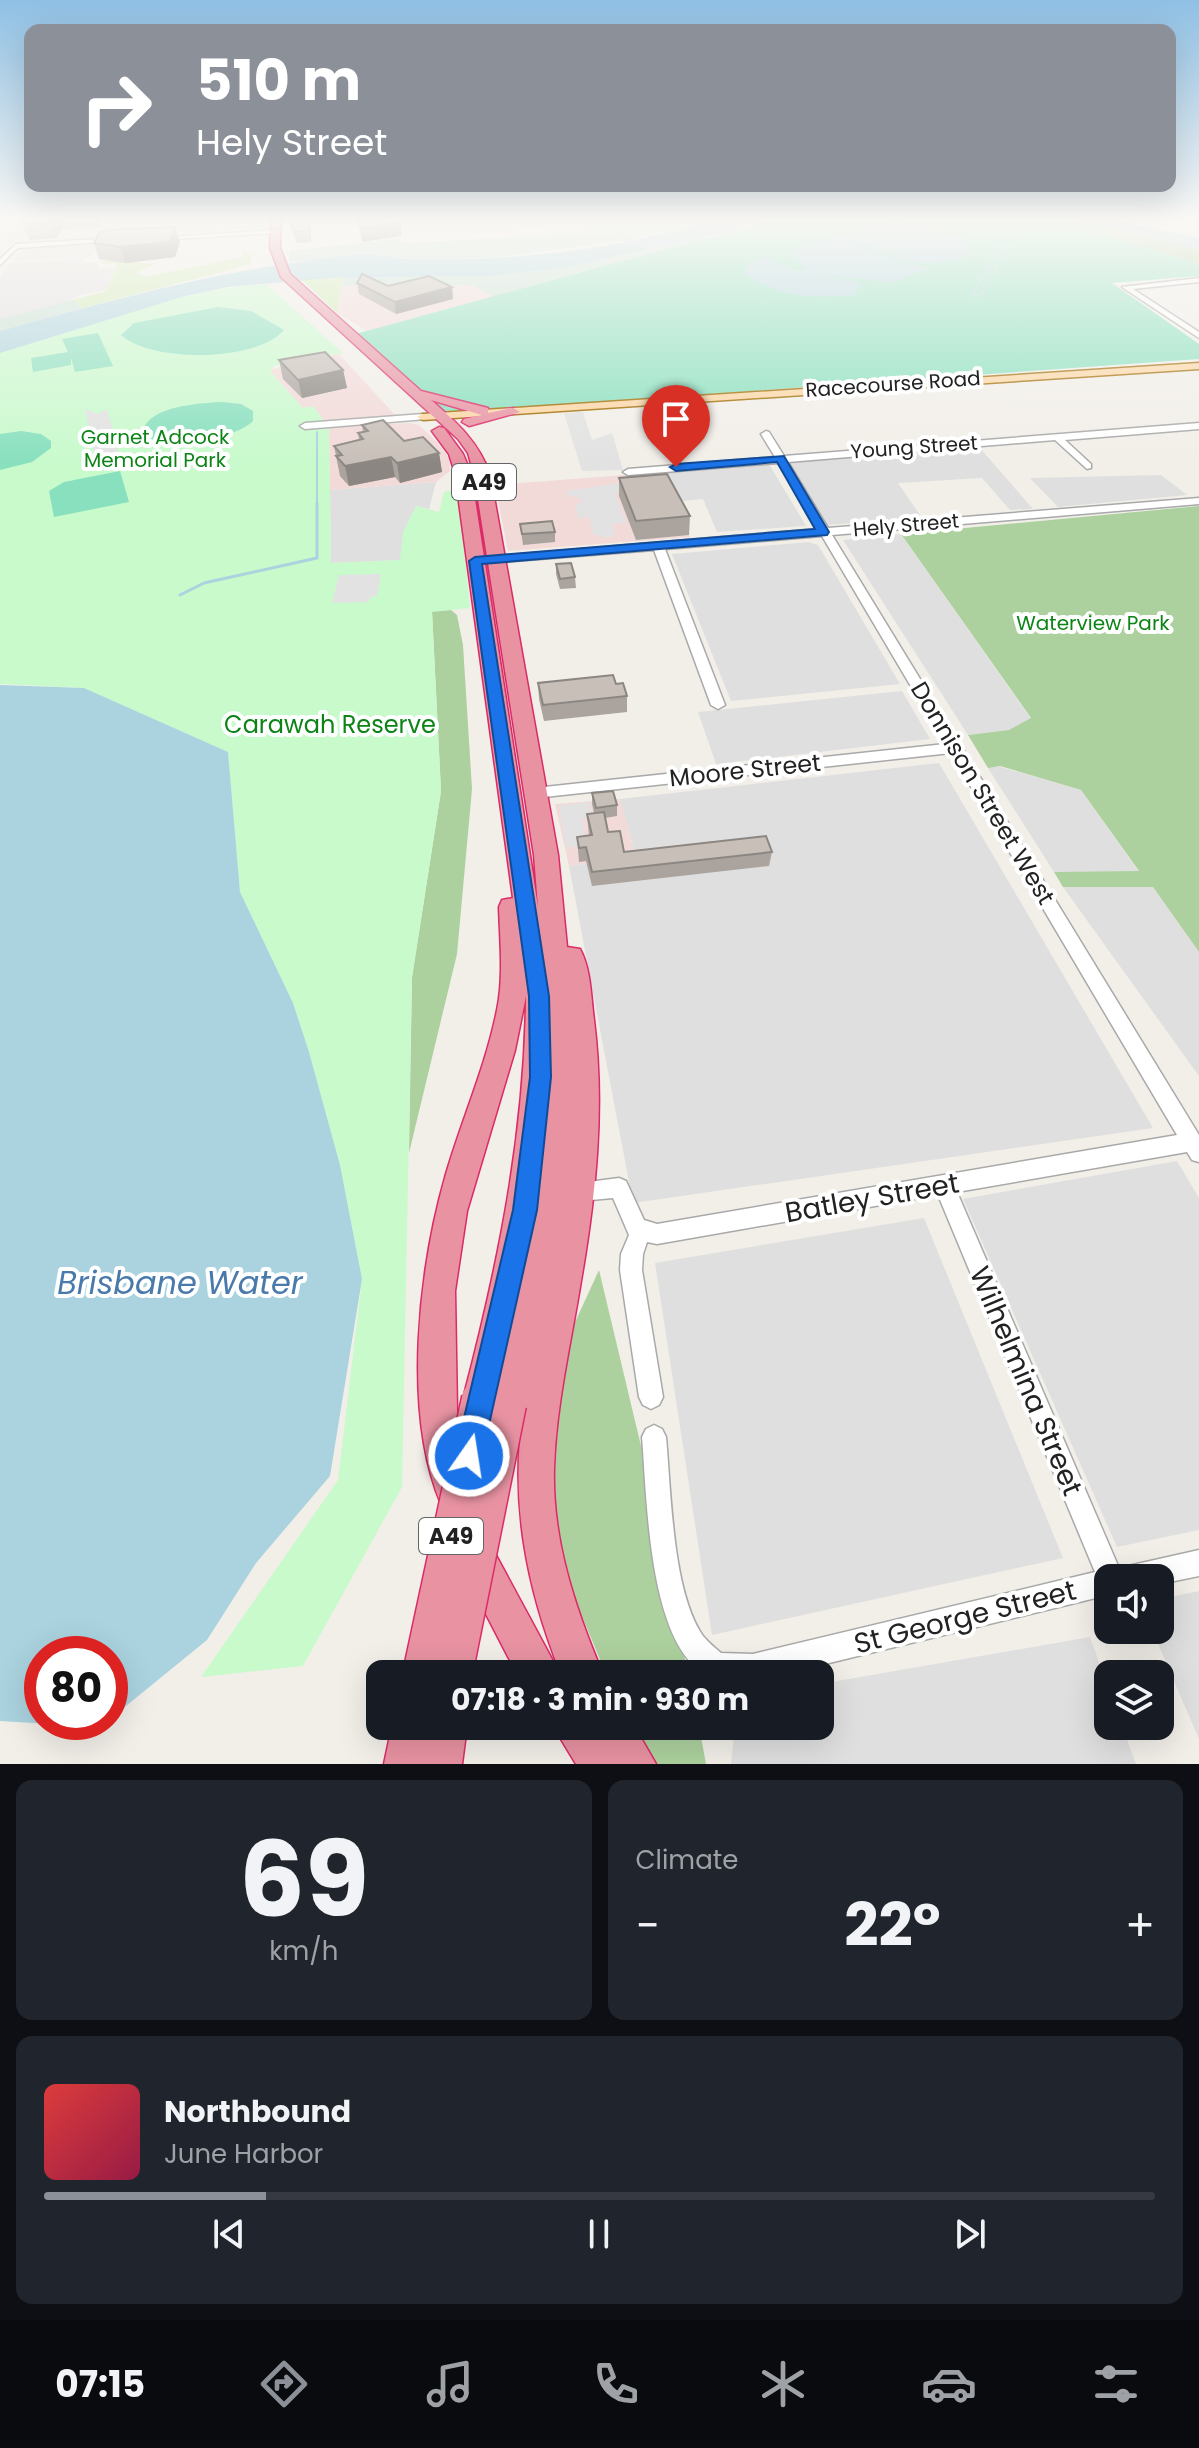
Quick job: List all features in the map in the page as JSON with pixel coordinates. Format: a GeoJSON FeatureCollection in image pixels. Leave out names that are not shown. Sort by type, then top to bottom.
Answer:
{"type":"FeatureCollection","features":[{"type":"Feature","properties":{"kind":"highway","name":"A49"},"geometry":{"type":"LineString","coordinates":[[296,299],[440,419],[447,440],[460,462],[486,560],[520,788],[539,996],[540,1077],[525,1210],[455,1660]]}},
{"type":"Feature","properties":{"kind":"highway","name":"A49"},"geometry":{"type":"LineString","coordinates":[[310,299],[440,419],[479,461],[486,560],[520,788],[546,855],[560,995],[560,1120],[556,1168],[539,1268],[494,1402],[426,1660]]}},
{"type":"Feature","properties":{"kind":"highway"},"geometry":{"type":"LineString","coordinates":[[381,363],[425,393],[456,406],[483,411]]}},
{"type":"Feature","properties":{"kind":"highway"},"geometry":{"type":"LineString","coordinates":[[440,419],[513,412]]}},
{"type":"Feature","properties":{"kind":"highway"},"geometry":{"type":"LineString","coordinates":[[520,788],[513,996],[507,1028],[449,1220],[438,1293],[436,1350],[445,1445],[461,1515],[486,1580],[531,1660]]}},
{"type":"Feature","properties":{"kind":"highway"},"geometry":{"type":"LineString","coordinates":[[546,855],[579,1005],[585,1092],[580,1191],[541,1408],[536,1498],[552,1589],[577,1660]]}},
{"type":"Feature","properties":{"kind":"highway"},"geometry":{"type":"LineString","coordinates":[[406,1764],[410,1740]]}},
{"type":"Feature","properties":{"kind":"highway"},"geometry":{"type":"LineString","coordinates":[[440,1764],[444,1740]]}},
{"type":"Feature","properties":{"kind":"highway"},"geometry":{"type":"LineString","coordinates":[[584,1740],[602,1764]]}},
{"type":"Feature","properties":{"kind":"highway"},"geometry":{"type":"LineString","coordinates":[[618,1740],[634,1764]]}},
{"type":"Feature","properties":{"kind":"main road","name":"Racecourse Road"},"geometry":{"type":"LineString","coordinates":[[440,419],[483,411],[1199,366]]}},
{"type":"Feature","properties":{"kind":"main road","name":"Racecourse Road"},"geometry":{"type":"LineString","coordinates":[[513,412],[588,405]]}},
{"type":"Feature","properties":{"kind":"street"},"geometry":{"type":"LineString","coordinates":[[1144,299],[1199,336]]}},
{"type":"Feature","properties":{"kind":"street"},"geometry":{"type":"LineString","coordinates":[[305,426],[440,419]]}},
{"type":"Feature","properties":{"kind":"street","name":"Young Street"},"geometry":{"type":"LineString","coordinates":[[628,472],[1199,426]]}},
{"type":"Feature","properties":{"kind":"street","name":"Donnison Street West"},"geometry":{"type":"LineString","coordinates":[[766,434],[1196,1147]]}},
{"type":"Feature","properties":{"kind":"street"},"geometry":{"type":"LineString","coordinates":[[1057,437],[1087,466]]}},
{"type":"Feature","properties":{"kind":"street","name":"Hely Street"},"geometry":{"type":"LineString","coordinates":[[486,560],[1196,501]]}},
{"type":"Feature","properties":{"kind":"street"},"geometry":{"type":"LineString","coordinates":[[658,546],[718,705]]}},
{"type":"Feature","properties":{"kind":"street","name":"Moore Street"},"geometry":{"type":"LineString","coordinates":[[520,788],[955,748]]}},
{"type":"Feature","properties":{"kind":"street","name":"Batley Street"},"geometry":{"type":"LineString","coordinates":[[641,1232],[657,1234],[944,1185],[1196,1147]]}},
{"type":"Feature","properties":{"kind":"street","name":"Wilhelmina Street"},"geometry":{"type":"LineString","coordinates":[[944,1185],[1102,1564]]}},
{"type":"Feature","properties":{"kind":"street"},"geometry":{"type":"LineString","coordinates":[[580,1191],[619,1188],[629,1217],[641,1232],[632,1254],[631,1270],[651,1397]]}},
{"type":"Feature","properties":{"kind":"street","name":"St George Street"},"geometry":{"type":"LineString","coordinates":[[654,1437],[668,1558],[682,1621],[699,1652],[728,1669],[753,1668],[1094,1584]]}},
{"type":"Feature","properties":{"kind":"street"},"geometry":{"type":"LineString","coordinates":[[1174,1568],[1199,1563]]}},
{"type":"Feature","properties":{"kind":"shaded area"},"geometry":{"type":"Polygon","coordinates":[[[0,299],[72,299],[69,301],[0,320],[0,299]]]}},
{"type":"Feature","properties":{"kind":"shaded area"},"geometry":{"type":"Polygon","coordinates":[[[340,299],[485,299],[367,331],[337,313],[340,299]]]}},
{"type":"Feature","properties":{"kind":"shaded area"},"geometry":{"type":"Polygon","coordinates":[[[339,354],[395,415],[324,421],[313,406],[303,408],[269,370],[339,354]]]}},
{"type":"Feature","properties":{"kind":"shaded area"},"geometry":{"type":"Polygon","coordinates":[[[85,409],[98,414],[107,409],[119,453],[108,459],[94,453],[85,409]]]}},
{"type":"Feature","properties":{"kind":"shaded area"},"geometry":{"type":"Polygon","coordinates":[[[583,412],[592,440],[612,433],[623,470],[582,471],[564,413],[583,412]]]}},
{"type":"Feature","properties":{"kind":"shaded area"},"geometry":{"type":"Polygon","coordinates":[[[419,425],[436,441],[449,458],[450,471],[436,482],[330,490],[329,427],[419,425]]]}},
{"type":"Feature","properties":{"kind":"shaded area"},"geometry":{"type":"Polygon","coordinates":[[[979,447],[1033,509],[1010,510],[982,478],[898,483],[922,518],[826,525],[788,460],[979,447]]]}},
{"type":"Feature","properties":{"kind":"shaded area"},"geometry":{"type":"Polygon","coordinates":[[[769,464],[806,526],[717,532],[703,499],[673,502],[663,472],[769,464]]]}},
{"type":"Feature","properties":{"kind":"shaded area"},"geometry":{"type":"Polygon","coordinates":[[[663,472],[690,537],[508,551],[495,485],[663,472]]]}},
{"type":"Feature","properties":{"kind":"shaded area"},"geometry":{"type":"Polygon","coordinates":[[[1161,475],[1187,495],[1058,507],[1030,478],[1161,475]]]}},
{"type":"Feature","properties":{"kind":"shaded area"},"geometry":{"type":"Polygon","coordinates":[[[436,482],[429,509],[416,506],[400,560],[331,563],[330,490],[436,482]]]}},
{"type":"Feature","properties":{"kind":"shaded area"},"geometry":{"type":"Polygon","coordinates":[[[620,483],[624,493],[615,494],[626,523],[612,524],[615,534],[607,538],[593,534],[589,517],[578,518],[575,504],[582,503],[581,498],[569,496],[565,491],[620,483]]]}},
{"type":"Feature","properties":{"kind":"shaded area"},"geometry":{"type":"Polygon","coordinates":[[[901,534],[1031,719],[1009,730],[968,735],[843,540],[901,534]]]}},
{"type":"Feature","properties":{"kind":"shaded area"},"geometry":{"type":"Polygon","coordinates":[[[809,542],[818,545],[900,684],[731,701],[672,554],[809,542]]]}},
{"type":"Feature","properties":{"kind":"shaded area"},"geometry":{"type":"Polygon","coordinates":[[[381,574],[377,596],[370,597],[369,602],[332,603],[339,575],[381,574]]]}},
{"type":"Feature","properties":{"kind":"shaded area"},"geometry":{"type":"Polygon","coordinates":[[[902,691],[930,739],[716,764],[698,712],[902,691]]]}},
{"type":"Feature","properties":{"kind":"shaded area"},"geometry":{"type":"Polygon","coordinates":[[[939,763],[1153,1128],[633,1203],[569,866],[636,857],[620,799],[939,763]]]}},
{"type":"Feature","properties":{"kind":"shaded area"},"geometry":{"type":"Polygon","coordinates":[[[994,765],[1081,790],[1139,872],[1054,872],[988,768],[994,765]]]}},
{"type":"Feature","properties":{"kind":"shaded area"},"geometry":{"type":"Polygon","coordinates":[[[620,799],[636,857],[569,866],[555,804],[620,799]]]}},
{"type":"Feature","properties":{"kind":"shaded area"},"geometry":{"type":"Polygon","coordinates":[[[589,802],[592,817],[582,819],[587,847],[566,847],[559,806],[589,802]]]}},
{"type":"Feature","properties":{"kind":"shaded area"},"geometry":{"type":"Polygon","coordinates":[[[1063,887],[1153,887],[1199,952],[1199,1076],[1063,887]]]}},
{"type":"Feature","properties":{"kind":"shaded area"},"geometry":{"type":"Polygon","coordinates":[[[1177,1161],[1199,1198],[1199,1530],[1117,1547],[963,1199],[1177,1161]]]}},
{"type":"Feature","properties":{"kind":"shaded area"},"geometry":{"type":"Polygon","coordinates":[[[924,1218],[1063,1558],[712,1635],[655,1263],[924,1218]]]}},
{"type":"Feature","properties":{"kind":"shaded area"},"geometry":{"type":"Polygon","coordinates":[[[1199,1591],[1199,1739],[1174,1681],[1174,1660],[1165,1660],[1158,1644],[1174,1644],[1174,1596],[1199,1591]]]}},
{"type":"Feature","properties":{"kind":"shaded area"},"geometry":{"type":"Polygon","coordinates":[[[1090,1637],[1098,1660],[1094,1660],[1094,1740],[1127,1740],[1136,1764],[731,1764],[734,1740],[834,1740],[834,1682],[1090,1637]]]}},
{"type":"Feature","properties":{"kind":"green space"},"geometry":{"type":"Polygon","coordinates":[[[75,299],[116,299],[83,308],[73,300],[75,299]]]}},
{"type":"Feature","properties":{"kind":"green space","name":"Carawah Reserve"},"geometry":{"type":"Polygon","coordinates":[[[283,299],[343,353],[274,366],[270,371],[303,408],[313,406],[329,427],[331,563],[400,560],[403,532],[416,506],[439,512],[444,492],[458,489],[470,608],[432,612],[441,791],[412,978],[402,1487],[303,1666],[201,1677],[338,1480],[362,1279],[340,1165],[293,1003],[240,892],[228,752],[84,688],[0,684],[0,353],[63,330],[166,301],[283,299]]]}},
{"type":"Feature","properties":{"kind":"green space"},"geometry":{"type":"Polygon","coordinates":[[[323,299],[339,299],[337,313],[323,299]]]}},
{"type":"Feature","properties":{"kind":"green space"},"geometry":{"type":"Polygon","coordinates":[[[483,299],[1135,299],[1199,344],[1199,359],[445,413],[352,335],[483,299]]]}},
{"type":"Feature","properties":{"kind":"green space"},"geometry":{"type":"Polygon","coordinates":[[[73,300],[83,308],[0,331],[0,319],[73,300]]]}},
{"type":"Feature","properties":{"kind":"green space"},"geometry":{"type":"Polygon","coordinates":[[[218,307],[251,311],[284,330],[271,341],[252,348],[204,355],[156,351],[121,335],[134,323],[218,307]]]}},
{"type":"Feature","properties":{"kind":"green space"},"geometry":{"type":"Polygon","coordinates":[[[98,333],[113,366],[75,372],[71,358],[71,365],[33,372],[31,358],[68,352],[62,339],[98,333]]]}},
{"type":"Feature","properties":{"kind":"green space"},"geometry":{"type":"Polygon","coordinates":[[[241,404],[253,411],[253,421],[231,433],[198,442],[166,443],[143,433],[146,424],[163,412],[188,405],[241,404]]]}},
{"type":"Feature","properties":{"kind":"green space"},"geometry":{"type":"Polygon","coordinates":[[[21,431],[41,434],[51,441],[51,448],[32,462],[0,470],[0,434],[21,431]]]}},
{"type":"Feature","properties":{"kind":"green space"},"geometry":{"type":"Polygon","coordinates":[[[120,471],[129,502],[54,517],[49,491],[64,482],[120,471]]]}},
{"type":"Feature","properties":{"kind":"green space","name":"Waterview Park"},"geometry":{"type":"Polygon","coordinates":[[[1199,506],[1199,952],[1153,887],[1063,887],[1054,872],[1139,871],[1081,790],[1000,766],[988,768],[968,735],[1009,730],[1031,718],[901,534],[1199,506]]]}},
{"type":"Feature","properties":{"kind":"green space"},"geometry":{"type":"Polygon","coordinates":[[[451,610],[457,615],[463,645],[472,789],[457,954],[409,1153],[412,977],[441,791],[432,611],[451,610]]]}},
{"type":"Feature","properties":{"kind":"green space"},"geometry":{"type":"Polygon","coordinates":[[[599,1270],[647,1471],[685,1660],[600,1660],[547,1532],[549,1379],[599,1270]]]}},
{"type":"Feature","properties":{"kind":"green space"},"geometry":{"type":"Polygon","coordinates":[[[634,1740],[702,1740],[706,1764],[644,1764],[634,1740]]]}},
{"type":"Feature","properties":{"kind":"water"},"geometry":{"type":"Polygon","coordinates":[[[119,299],[174,299],[0,353],[0,331],[119,299]]]}},
{"type":"Feature","properties":{"kind":"water","name":"Brisbane Water"},"geometry":{"type":"Polygon","coordinates":[[[0,685],[84,688],[228,752],[240,892],[293,1003],[309,1052],[340,1165],[362,1279],[330,1476],[256,1563],[207,1640],[128,1704],[128,1636],[24,1636],[24,1722],[0,1721],[0,685]]]}},
{"type":"Feature","properties":{"kind":"building"},"geometry":{"type":"Polygon","coordinates":[[[325,352],[343,370],[298,380],[279,360],[325,352]]]}},
{"type":"Feature","properties":{"kind":"building"},"geometry":{"type":"Polygon","coordinates":[[[383,420],[404,441],[423,437],[439,453],[397,463],[391,457],[345,466],[336,456],[342,455],[334,446],[363,439],[358,433],[368,431],[362,425],[383,420]]]}},
{"type":"Feature","properties":{"kind":"building"},"geometry":{"type":"Polygon","coordinates":[[[667,474],[690,516],[636,521],[619,478],[667,474]]]}},
{"type":"Feature","properties":{"kind":"building"},"geometry":{"type":"Polygon","coordinates":[[[552,521],[555,532],[522,534],[520,524],[552,521]]]}},
{"type":"Feature","properties":{"kind":"building"},"geometry":{"type":"Polygon","coordinates":[[[571,563],[575,577],[560,579],[556,564],[571,563]]]}},
{"type":"Feature","properties":{"kind":"building"},"geometry":{"type":"Polygon","coordinates":[[[613,675],[616,684],[623,683],[627,696],[543,705],[538,683],[613,675]]]}},
{"type":"Feature","properties":{"kind":"building"},"geometry":{"type":"Polygon","coordinates":[[[613,791],[617,805],[596,808],[592,793],[613,791]]]}},
{"type":"Feature","properties":{"kind":"building"},"geometry":{"type":"Polygon","coordinates":[[[604,812],[608,832],[620,831],[624,852],[766,836],[772,852],[592,872],[586,847],[579,848],[577,837],[592,835],[587,814],[604,812]]]}},
{"type":"Feature","properties":{"kind":"waterway"},"geometry":{"type":"LineString","coordinates":[[180,595],[204,583],[317,558],[317,432]]}},
{"type":"Feature","properties":{"kind":"route"},"geometry":{"type":"LineString","coordinates":[[469,1456],[515,1264],[533,1160],[540,1077],[539,996],[475,561],[823,532],[780,458],[676,467]]}},
{"type":"Feature","properties":{"kind":"park label","name":"Garnet Adcock Memorial Park"},"geometry":{"type":"Point","coordinates":[155,448]}}]}
